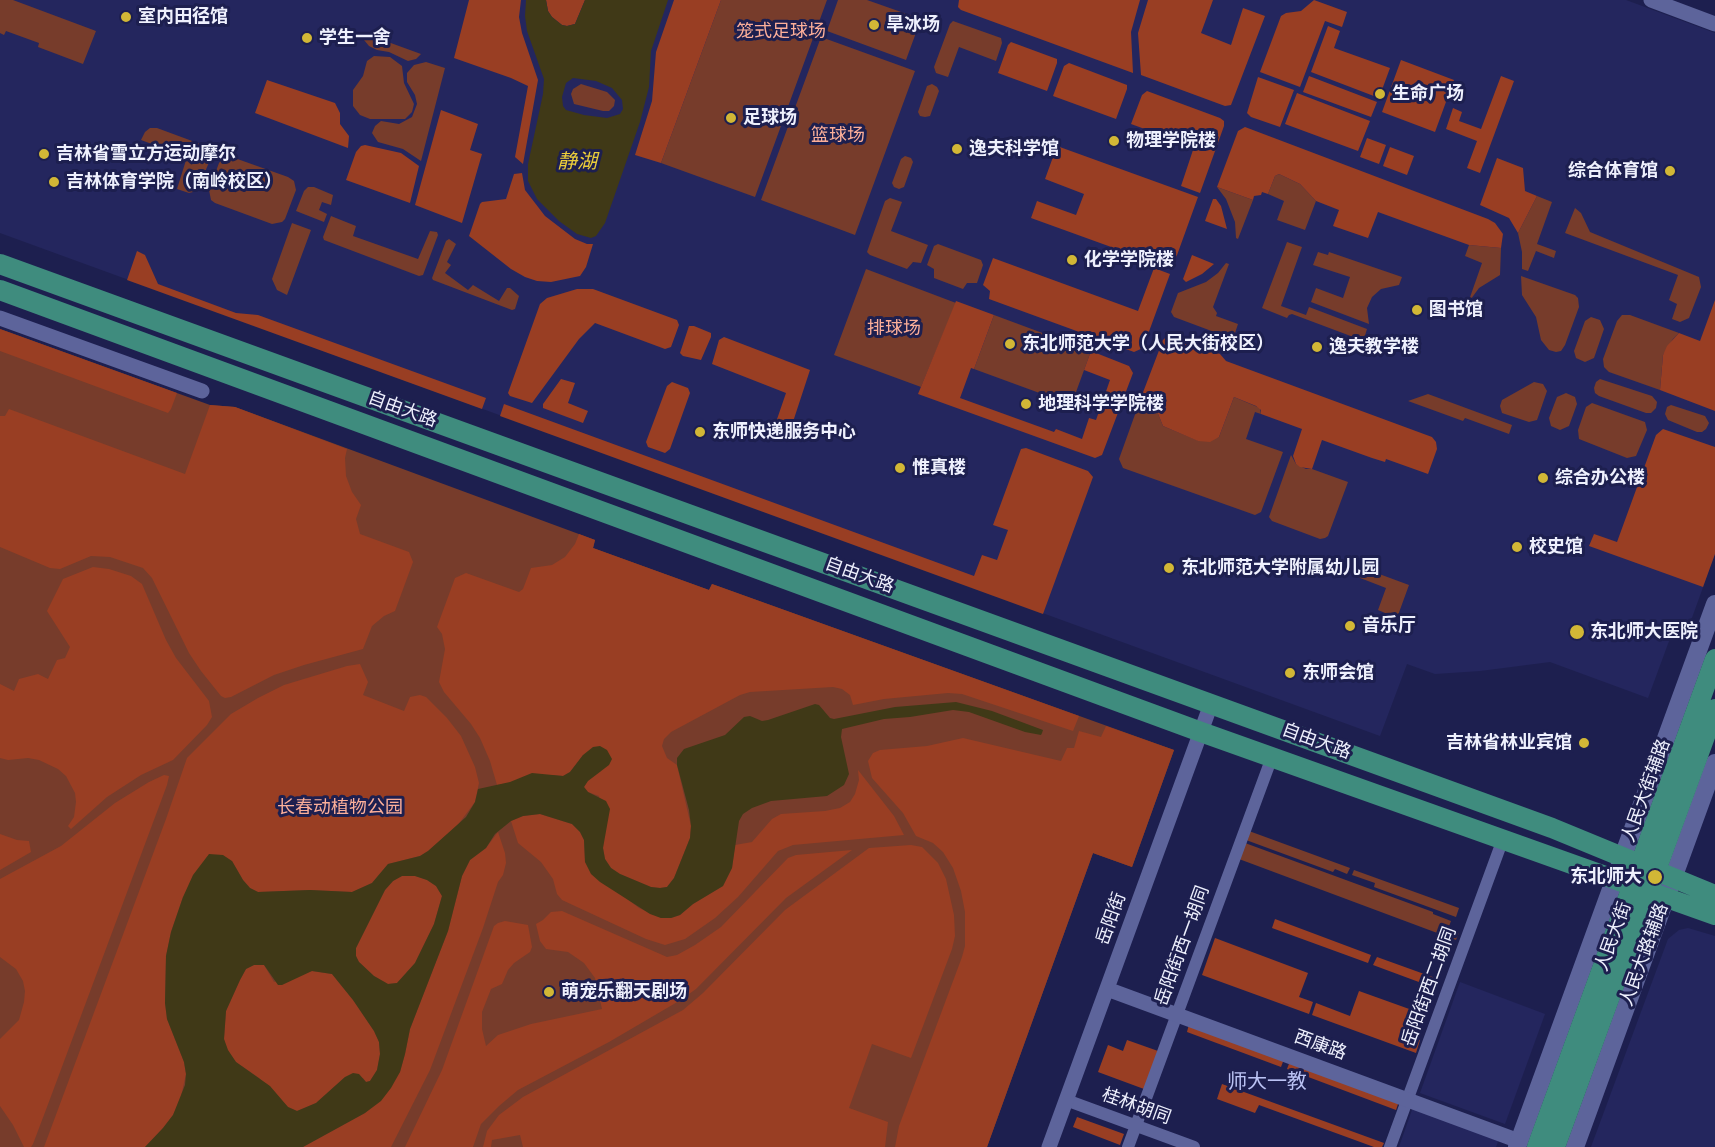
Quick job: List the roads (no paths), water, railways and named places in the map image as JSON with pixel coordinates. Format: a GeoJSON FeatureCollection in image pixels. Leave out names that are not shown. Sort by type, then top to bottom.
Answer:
{"type":"FeatureCollection","features":[{"type":"Feature","properties":{"kind":"main road","name":"自由大路"},"geometry":{"type":"LineString","coordinates":[[0,264],[1552,828],[1715,895]]}},
{"type":"Feature","properties":{"kind":"main road","name":"自由大路"},"geometry":{"type":"LineString","coordinates":[[0,290],[1201,732],[1715,915]]}},
{"type":"Feature","properties":{"kind":"main road","name":"人民大街辅路"},"geometry":{"type":"LineString","coordinates":[[1640,888],[1648,867],[1715,604]]}},
{"type":"Feature","properties":{"kind":"main road","name":"人民大街"},"geometry":{"type":"LineString","coordinates":[[1648,867],[1715,660]]}},
{"type":"Feature","properties":{"kind":"main road","name":"人民大街"},"geometry":{"type":"LineString","coordinates":[[1555,1147],[1640,888],[1715,710]]}},
{"type":"Feature","properties":{"kind":"main road"},"geometry":{"type":"LineString","coordinates":[[1648,867],[1715,763]]}},
{"type":"Feature","properties":{"kind":"main road","name":"人民大街"},"geometry":{"type":"LineString","coordinates":[[1524,1145],[1640,888]]}},
{"type":"Feature","properties":{"kind":"main road","name":"人民大路辅路"},"geometry":{"type":"LineString","coordinates":[[1575,1147],[1640,888]]}},
{"type":"Feature","properties":{"kind":"street"},"geometry":{"type":"LineString","coordinates":[[1651,0],[1715,24]]}},
{"type":"Feature","properties":{"kind":"street"},"geometry":{"type":"LineString","coordinates":[[0,318],[202,391]]}},
{"type":"Feature","properties":{"kind":"street","name":"岳阳街"},"geometry":{"type":"LineString","coordinates":[[1049,1147],[1211,704]]}},
{"type":"Feature","properties":{"kind":"street","name":"岳阳街西一胡同"},"geometry":{"type":"LineString","coordinates":[[1128,1147],[1272,757]]}},
{"type":"Feature","properties":{"kind":"street","name":"岳阳街西二胡同"},"geometry":{"type":"LineString","coordinates":[[1390,1147],[1503,839]]}},
{"type":"Feature","properties":{"kind":"street","name":"西康路"},"geometry":{"type":"LineString","coordinates":[[1107,989],[1524,1145]]}},
{"type":"Feature","properties":{"kind":"street","name":"桂林胡同"},"geometry":{"type":"LineString","coordinates":[[1066,1100],[1194,1147]]}},
{"type":"Feature","properties":{"kind":"water","name":"静湖"},"geometry":{"type":"Polygon","coordinates":[[[526,0],[546,0],[552,17],[567,26],[575,24],[585,0],[668,0],[651,51],[649,87],[640,122],[605,223],[596,236],[591,238],[577,234],[559,221],[537,199],[528,181],[528,164],[544,79],[527,31],[526,0]],[[573,78],[566,83],[562,97],[566,110],[607,118],[620,114],[623,109],[622,100],[612,88],[596,81],[573,78]]]}},
{"type":"Feature","properties":{"kind":"water"},"geometry":{"type":"Polygon","coordinates":[[[956,702],[992,711],[1043,730],[1041,735],[1025,732],[969,712],[953,710],[884,719],[842,729],[841,737],[849,774],[844,785],[827,796],[771,801],[743,814],[739,821],[732,868],[723,886],[693,904],[680,915],[671,918],[661,918],[650,914],[591,874],[585,862],[584,840],[572,824],[540,814],[523,816],[511,821],[495,834],[486,848],[470,860],[462,876],[448,931],[410,1029],[400,1072],[381,1101],[365,1113],[303,1147],[145,1147],[173,1115],[185,1085],[184,1062],[167,1019],[166,956],[171,932],[183,897],[193,875],[209,854],[223,855],[232,861],[243,880],[250,888],[258,892],[310,890],[352,892],[372,883],[388,864],[420,856],[428,851],[466,817],[475,802],[478,789],[510,782],[532,773],[563,776],[570,772],[583,755],[593,747],[600,746],[607,750],[612,759],[609,765],[588,781],[584,787],[588,792],[606,801],[610,809],[603,848],[605,859],[611,868],[620,874],[651,887],[667,887],[674,878],[690,838],[689,810],[677,765],[677,758],[684,749],[725,735],[744,717],[768,720],[815,704],[834,719],[895,707],[956,702]],[[402,876],[393,881],[385,890],[356,948],[359,962],[374,976],[388,984],[397,983],[415,963],[434,924],[442,896],[436,886],[427,880],[415,876],[402,876]],[[254,965],[246,969],[226,1011],[224,1039],[236,1062],[270,1086],[288,1107],[297,1111],[316,1103],[345,1077],[353,1073],[359,1074],[366,1082],[370,1081],[377,1070],[380,1054],[379,1042],[353,1000],[332,974],[312,971],[278,985],[264,965],[254,965]]]}},
{"type":"Feature","properties":{"kind":"place","name":"室内田径馆"},"geometry":{"type":"Point","coordinates":[126,17]}},
{"type":"Feature","properties":{"kind":"place","name":"旱冰场"},"geometry":{"type":"Point","coordinates":[874,25]}},
{"type":"Feature","properties":{"kind":"place","name":"学生一舍"},"geometry":{"type":"Point","coordinates":[307,38]}},
{"type":"Feature","properties":{"kind":"place","name":"生命广场"},"geometry":{"type":"Point","coordinates":[1380,94]}},
{"type":"Feature","properties":{"kind":"place","name":"足球场"},"geometry":{"type":"Point","coordinates":[731,118]}},
{"type":"Feature","properties":{"kind":"place","name":"物理学院楼"},"geometry":{"type":"Point","coordinates":[1114,141]}},
{"type":"Feature","properties":{"kind":"place","name":"逸夫科学馆"},"geometry":{"type":"Point","coordinates":[957,149]}},
{"type":"Feature","properties":{"kind":"place","name":"吉林省雪立方运动摩尔"},"geometry":{"type":"Point","coordinates":[44,154]}},
{"type":"Feature","properties":{"kind":"place","name":"综合体育馆"},"geometry":{"type":"Point","coordinates":[1670,171]}},
{"type":"Feature","properties":{"kind":"place","name":"吉林体育学院（南岭校区）"},"geometry":{"type":"Point","coordinates":[54,182]}},
{"type":"Feature","properties":{"kind":"place","name":"化学学院楼"},"geometry":{"type":"Point","coordinates":[1072,260]}},
{"type":"Feature","properties":{"kind":"place","name":"图书馆"},"geometry":{"type":"Point","coordinates":[1417,310]}},
{"type":"Feature","properties":{"kind":"place","name":"东北师范大学（人民大街校区）"},"geometry":{"type":"Point","coordinates":[1010,344]}},
{"type":"Feature","properties":{"kind":"place","name":"逸夫教学楼"},"geometry":{"type":"Point","coordinates":[1317,347]}},
{"type":"Feature","properties":{"kind":"place","name":"地理科学学院楼"},"geometry":{"type":"Point","coordinates":[1026,404]}},
{"type":"Feature","properties":{"kind":"place","name":"东师快递服务中心"},"geometry":{"type":"Point","coordinates":[700,432]}},
{"type":"Feature","properties":{"kind":"place","name":"惟真楼"},"geometry":{"type":"Point","coordinates":[900,468]}},
{"type":"Feature","properties":{"kind":"place","name":"综合办公楼"},"geometry":{"type":"Point","coordinates":[1543,478]}},
{"type":"Feature","properties":{"kind":"place","name":"校史馆"},"geometry":{"type":"Point","coordinates":[1517,547]}},
{"type":"Feature","properties":{"kind":"place","name":"东北师范大学附属幼儿园"},"geometry":{"type":"Point","coordinates":[1169,568]}},
{"type":"Feature","properties":{"kind":"place","name":"音乐厅"},"geometry":{"type":"Point","coordinates":[1350,626]}},
{"type":"Feature","properties":{"kind":"place","name":"东北师大医院"},"geometry":{"type":"Point","coordinates":[1577,632]}},
{"type":"Feature","properties":{"kind":"place","name":"东师会馆"},"geometry":{"type":"Point","coordinates":[1290,673]}},
{"type":"Feature","properties":{"kind":"place","name":"吉林省林业宾馆"},"geometry":{"type":"Point","coordinates":[1584,743]}},
{"type":"Feature","properties":{"kind":"place","name":"东北师大"},"geometry":{"type":"Point","coordinates":[1655,877]}},
{"type":"Feature","properties":{"kind":"place","name":"萌宠乐翻天剧场"},"geometry":{"type":"Point","coordinates":[549,992]}},
{"type":"Feature","properties":{"kind":"district","name":"师大一教"},"geometry":{"type":"Point","coordinates":[1267,1083]}},
{"type":"Feature","properties":{"kind":"park label","name":"笼式足球场"},"geometry":{"type":"Point","coordinates":[781,32]}},
{"type":"Feature","properties":{"kind":"park label","name":"篮球场"},"geometry":{"type":"Point","coordinates":[838,136]}},
{"type":"Feature","properties":{"kind":"park label","name":"排球场"},"geometry":{"type":"Point","coordinates":[894,329]}},
{"type":"Feature","properties":{"kind":"park label","name":"长春动植物公园"},"geometry":{"type":"Point","coordinates":[340,808]}}]}
